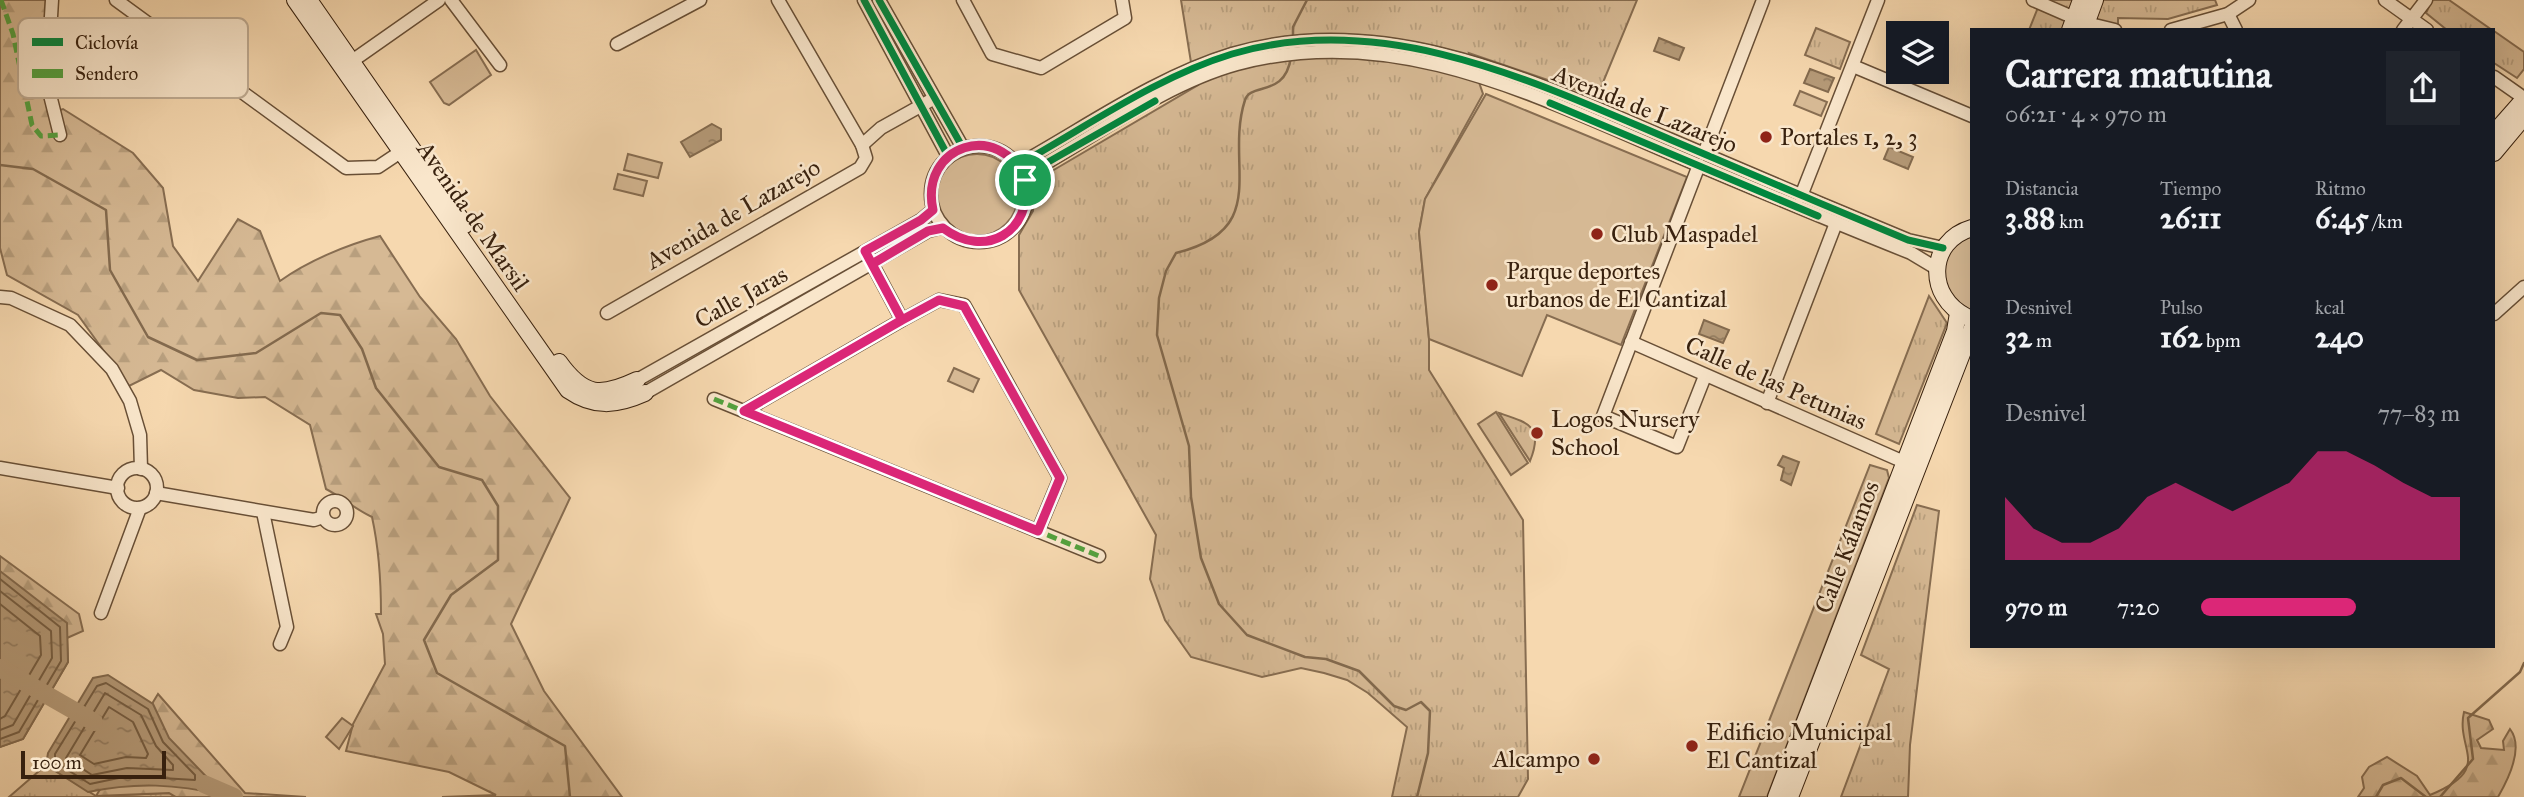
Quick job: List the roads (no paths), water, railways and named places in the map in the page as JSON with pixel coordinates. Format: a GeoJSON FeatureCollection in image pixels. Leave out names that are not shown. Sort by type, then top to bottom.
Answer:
{"type":"FeatureCollection","features":[{"type":"Feature","properties":{"kind":"main road","name":"Avenida de Marsil"},"geometry":{"type":"LineString","coordinates":[[295,0],[348,65]]}},
{"type":"Feature","properties":{"kind":"main road","name":"Avenida de Marsil"},"geometry":{"type":"LineString","coordinates":[[309,0],[348,65],[570,377],[591,391],[602,393],[641,386]]}},
{"type":"Feature","properties":{"kind":"main road"},"geometry":{"type":"LineString","coordinates":[[2078,25],[2081,0]]}},
{"type":"Feature","properties":{"kind":"main road"},"geometry":{"type":"LineString","coordinates":[[2078,25],[2095,0]]}},
{"type":"Feature","properties":{"kind":"main road"},"geometry":{"type":"LineString","coordinates":[[2495,132],[2524,99]]}},
{"type":"Feature","properties":{"kind":"main road"},"geometry":{"type":"LineString","coordinates":[[2495,152],[2524,117]]}},
{"type":"Feature","properties":{"kind":"main road"},"geometry":{"type":"LineString","coordinates":[[1965,316],[1939,289],[1937,268],[1943,248],[1959,233],[1970,229]]}},
{"type":"Feature","properties":{"kind":"main road","name":"Calle Kálamos"},"geometry":{"type":"LineString","coordinates":[[1776,797],[1955,331],[1965,316]]}},
{"type":"Feature","properties":{"kind":"main road","name":"Calle Kálamos"},"geometry":{"type":"LineString","coordinates":[[1790,797],[1970,333]]}},
{"type":"Feature","properties":{"kind":"street"},"geometry":{"type":"LineString","coordinates":[[51,18],[52,0]]}},
{"type":"Feature","properties":{"kind":"street"},"geometry":{"type":"LineString","coordinates":[[116,0],[141,18]]}},
{"type":"Feature","properties":{"kind":"street"},"geometry":{"type":"LineString","coordinates":[[348,65],[439,0]]}},
{"type":"Feature","properties":{"kind":"street"},"geometry":{"type":"LineString","coordinates":[[451,0],[500,65]]}},
{"type":"Feature","properties":{"kind":"street"},"geometry":{"type":"LineString","coordinates":[[617,44],[700,0]]}},
{"type":"Feature","properties":{"kind":"street"},"geometry":{"type":"LineString","coordinates":[[778,0],[862,145],[881,128],[933,99]]}},
{"type":"Feature","properties":{"kind":"street"},"geometry":{"type":"LineString","coordinates":[[864,0],[948,156]]}},
{"type":"Feature","properties":{"kind":"street"},"geometry":{"type":"LineString","coordinates":[[879,0],[963,148]]}},
{"type":"Feature","properties":{"kind":"street"},"geometry":{"type":"LineString","coordinates":[[963,0],[992,54],[1041,68],[1125,18],[1122,0]]}},
{"type":"Feature","properties":{"kind":"street"},"geometry":{"type":"LineString","coordinates":[[1705,376],[1676,447],[1603,416],[1763,0]]}},
{"type":"Feature","properties":{"kind":"street"},"geometry":{"type":"LineString","coordinates":[[1801,195],[1878,0]]}},
{"type":"Feature","properties":{"kind":"street"},"geometry":{"type":"LineString","coordinates":[[2033,0],[2078,25],[2100,28]]}},
{"type":"Feature","properties":{"kind":"street"},"geometry":{"type":"LineString","coordinates":[[2178,28],[2228,14],[2249,0]]}},
{"type":"Feature","properties":{"kind":"street"},"geometry":{"type":"LineString","coordinates":[[2385,0],[2424,28]]}},
{"type":"Feature","properties":{"kind":"street"},"geometry":{"type":"LineString","coordinates":[[2405,28],[2426,0]]}},
{"type":"Feature","properties":{"kind":"street"},"geometry":{"type":"LineString","coordinates":[[2228,14],[2235,28]]}},
{"type":"Feature","properties":{"kind":"street","name":"Avenida de Lazarejo"},"geometry":{"type":"LineString","coordinates":[[1014,161],[1030,158],[1233,54],[1309,41],[1369,41],[1446,60],[1578,101],[1836,223],[1911,253],[1937,268]]}},
{"type":"Feature","properties":{"kind":"street"},"geometry":{"type":"LineString","coordinates":[[1853,66],[1970,115]]}},
{"type":"Feature","properties":{"kind":"street","name":"Avenida de Lazarejo"},"geometry":{"type":"LineString","coordinates":[[1025,180],[1036,169],[1192,74]]}},
{"type":"Feature","properties":{"kind":"street"},"geometry":{"type":"LineString","coordinates":[[2495,78],[2524,99]]}},
{"type":"Feature","properties":{"kind":"street"},"geometry":{"type":"LineString","coordinates":[[248,96],[346,168],[378,167],[406,148]]}},
{"type":"Feature","properties":{"kind":"street"},"geometry":{"type":"LineString","coordinates":[[51,98],[60,135]]}},
{"type":"Feature","properties":{"kind":"street","name":"Avenida de Lazarejo"},"geometry":{"type":"LineString","coordinates":[[607,313],[860,168],[866,158],[862,145]]}},
{"type":"Feature","properties":{"kind":"street"},"geometry":{"type":"LineString","coordinates":[[974,146],[995,148],[1014,161],[1025,180],[1026,206],[1021,218],[1003,236],[991,241],[965,241],[943,228],[933,210],[931,186],[940,165],[948,156],[974,146]]}},
{"type":"Feature","properties":{"kind":"street","name":"Avenida de Lazarejo"},"geometry":{"type":"LineString","coordinates":[[1702,160],[1801,195],[1916,243],[1943,248]]}},
{"type":"Feature","properties":{"kind":"street","name":"Calle Jaras"},"geometry":{"type":"LineString","coordinates":[[641,386],[921,220],[933,210]]}},
{"type":"Feature","properties":{"kind":"street"},"geometry":{"type":"LineString","coordinates":[[1767,403],[1836,223]]}},
{"type":"Feature","properties":{"kind":"street","name":"Calle Jaras"},"geometry":{"type":"LineString","coordinates":[[641,386],[872,264],[928,231],[943,228]]}},
{"type":"Feature","properties":{"kind":"street"},"geometry":{"type":"LineString","coordinates":[[865,251],[902,320]]}},
{"type":"Feature","properties":{"kind":"street"},"geometry":{"type":"LineString","coordinates":[[2495,313],[2524,288]]}},
{"type":"Feature","properties":{"kind":"street"},"geometry":{"type":"LineString","coordinates":[[0,298],[11,298],[70,325],[113,369],[130,401],[140,435],[141,469]]}},
{"type":"Feature","properties":{"kind":"street"},"geometry":{"type":"LineString","coordinates":[[744,411],[939,300],[964,306],[1060,478],[1038,531]]}},
{"type":"Feature","properties":{"kind":"street","name":"Calle de las Petunias"},"geometry":{"type":"LineString","coordinates":[[1631,342],[1904,462]]}},
{"type":"Feature","properties":{"kind":"street"},"geometry":{"type":"LineString","coordinates":[[714,399],[1099,556]]}},
{"type":"Feature","properties":{"kind":"street"},"geometry":{"type":"LineString","coordinates":[[0,468],[118,488]]}},
{"type":"Feature","properties":{"kind":"street"},"geometry":{"type":"LineString","coordinates":[[101,613],[140,508],[153,500],[156,494],[154,478],[141,469],[125,473],[118,488],[124,503],[140,508]]}},
{"type":"Feature","properties":{"kind":"street"},"geometry":{"type":"LineString","coordinates":[[156,494],[314,520],[323,517]]}},
{"type":"Feature","properties":{"kind":"street"},"geometry":{"type":"LineString","coordinates":[[263,512],[287,627],[280,644]]}},
{"type":"Feature","properties":{"kind":"water"},"geometry":{"type":"Polygon","coordinates":[[[1659,38],[1684,48],[1679,60],[1654,51],[1659,38]]]}},
{"type":"Feature","properties":{"kind":"water"},"geometry":{"type":"Polygon","coordinates":[[[1810,69],[1834,78],[1828,92],[1804,83],[1810,69]]]}},
{"type":"Feature","properties":{"kind":"water"},"geometry":{"type":"Polygon","coordinates":[[[712,124],[721,129],[721,140],[690,157],[681,142],[712,124]]]}},
{"type":"Feature","properties":{"kind":"water"},"geometry":{"type":"Polygon","coordinates":[[[1889,147],[1913,157],[1908,169],[1884,159],[1889,147]]]}},
{"type":"Feature","properties":{"kind":"water"},"geometry":{"type":"Polygon","coordinates":[[[1704,320],[1729,330],[1723,343],[1699,334],[1704,320]]]}},
{"type":"Feature","properties":{"kind":"water"},"geometry":{"type":"Polygon","coordinates":[[[1783,456],[1799,462],[1791,485],[1781,480],[1784,468],[1778,465],[1783,456]]]}},
{"type":"Feature","properties":{"kind":"water"},"geometry":{"type":"Polygon","coordinates":[[[0,571],[67,623],[68,662],[23,739],[0,747],[0,571]]]}},
{"type":"Feature","properties":{"kind":"water"},"geometry":{"type":"Polygon","coordinates":[[[108,675],[153,704],[169,738],[224,795],[189,788],[156,786],[88,792],[46,765],[48,753],[93,678],[108,675]]]}},
{"type":"Feature","properties":{"kind":"waterway"},"geometry":{"type":"LineString","coordinates":[[1293,37],[1293,27],[1307,0]]}},
{"type":"Feature","properties":{"kind":"waterway"},"geometry":{"type":"LineString","coordinates":[[1291,57],[1288,70],[1282,78],[1275,84],[1254,91],[1245,100],[1240,124],[1239,192],[1235,211],[1225,228],[1206,242],[1176,253],[1166,271],[1159,298],[1157,335],[1189,446],[1191,497],[1201,558],[1219,604],[1247,635],[1305,657],[1326,659],[1359,671],[1394,706],[1406,710],[1421,702],[1430,711],[1428,753],[1417,797]]}},
{"type":"Feature","properties":{"kind":"waterway"},"geometry":{"type":"LineString","coordinates":[[0,165],[33,169],[106,210],[110,270],[148,337],[197,360],[256,353],[321,313],[340,315],[362,349],[376,388],[439,467],[482,480],[498,506],[498,560],[451,595],[424,640],[437,673],[565,746],[570,797]]}},
{"type":"Feature","properties":{"kind":"waterway"},"geometry":{"type":"LineString","coordinates":[[2440,797],[2473,759],[2468,718],[2520,672],[2524,663]]}},
{"type":"Feature","properties":{"kind":"waterway"},"geometry":{"type":"LineString","coordinates":[[0,668],[94,722]]}},
{"type":"Feature","properties":{"kind":"waterway"},"geometry":{"type":"LineString","coordinates":[[2376,797],[2383,785],[2401,778],[2426,797]]}},
{"type":"Feature","properties":{"kind":"waterway"},"geometry":{"type":"LineString","coordinates":[[204,784],[234,797]]}},
{"type":"Feature","properties":{"kind":"place","name":"Portales 1, 2, 3"},"geometry":{"type":"Point","coordinates":[1766,137]}},
{"type":"Feature","properties":{"kind":"place","name":"Club Maspadel"},"geometry":{"type":"Point","coordinates":[1597,234]}},
{"type":"Feature","properties":{"kind":"place","name":"Parque deportes urbanos de El Cantizal"},"geometry":{"type":"Point","coordinates":[1492,285]}},
{"type":"Feature","properties":{"kind":"place","name":"Logos Nursery School"},"geometry":{"type":"Point","coordinates":[1537,433]}},
{"type":"Feature","properties":{"kind":"place","name":"Edificio Municipal El Cantizal"},"geometry":{"type":"Point","coordinates":[1692,746]}},
{"type":"Feature","properties":{"kind":"place","name":"Alcampo"},"geometry":{"type":"Point","coordinates":[1594,759]}}]}
